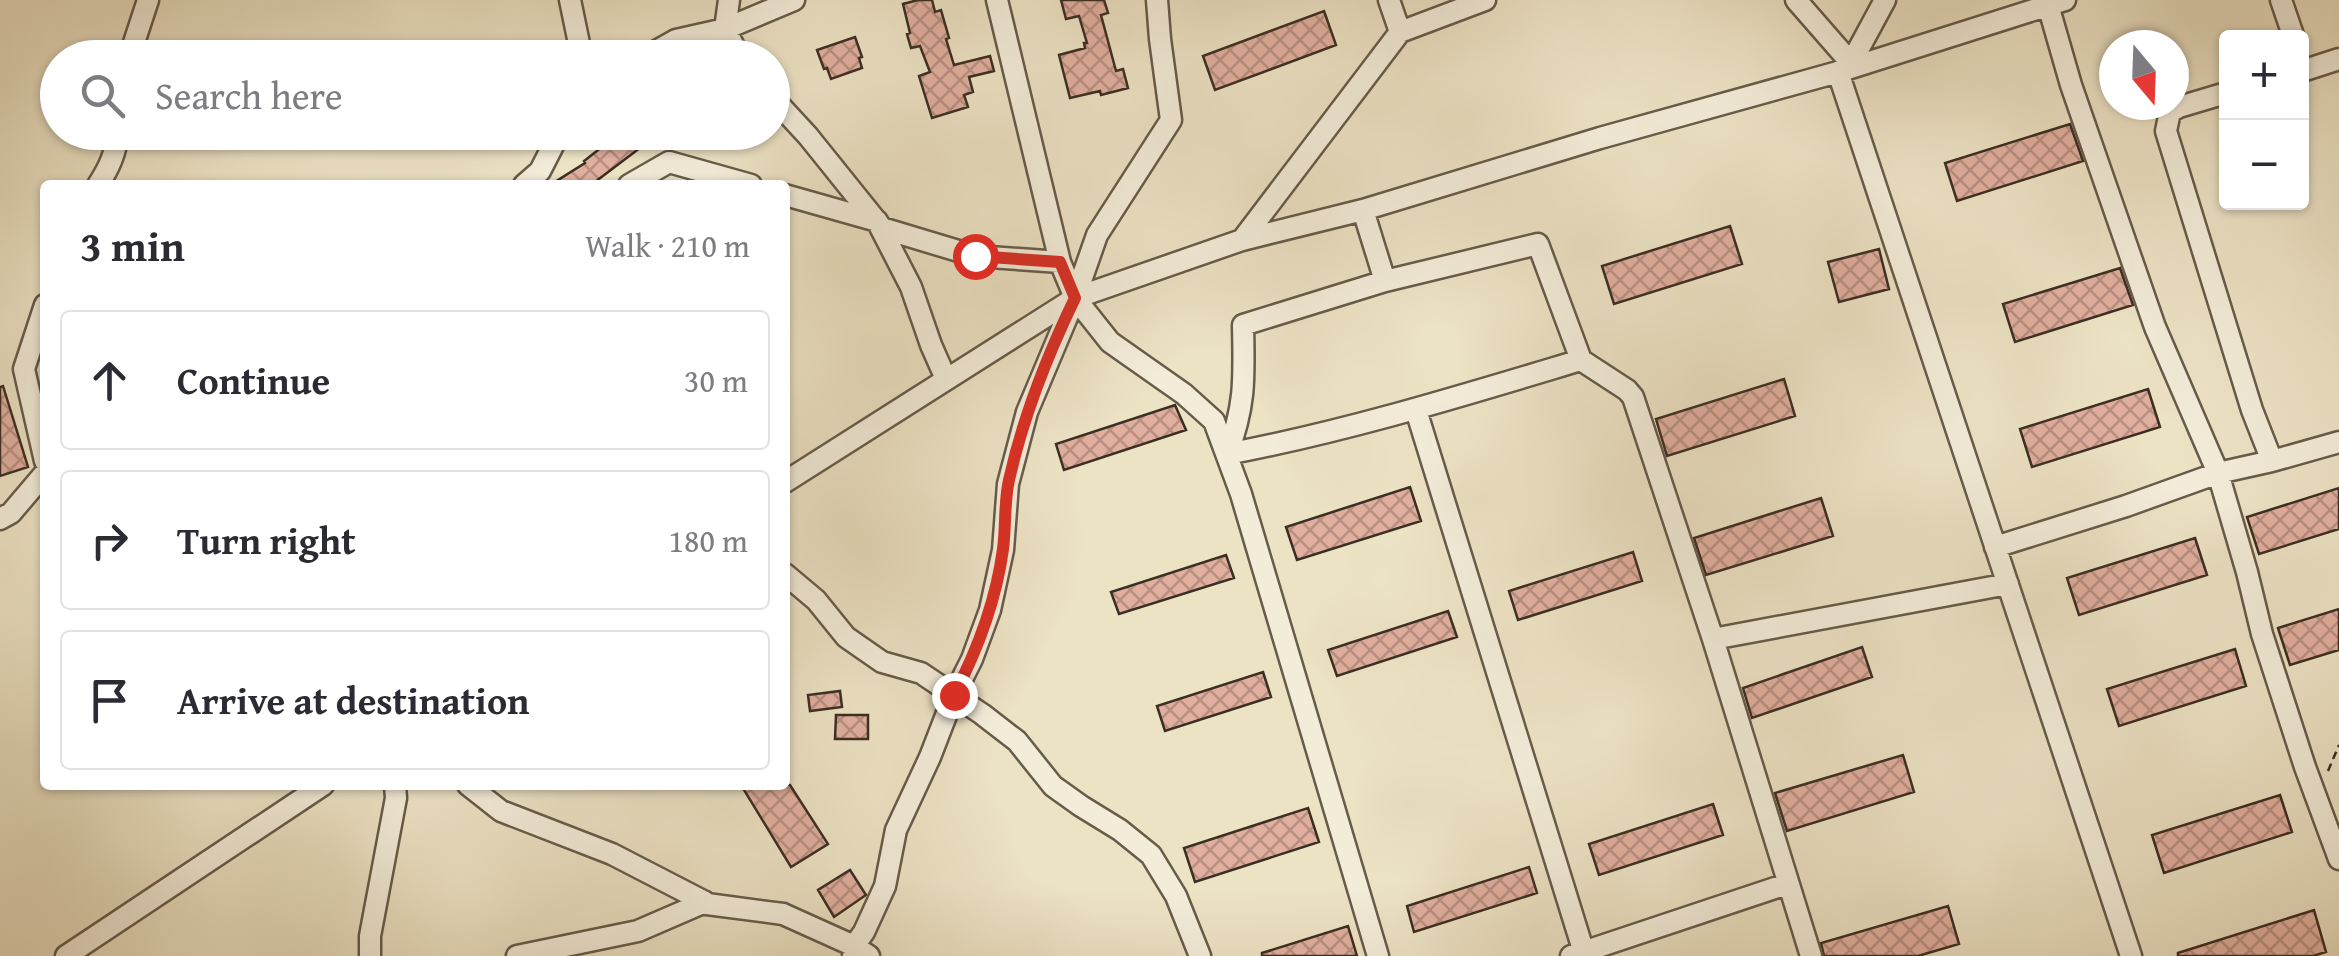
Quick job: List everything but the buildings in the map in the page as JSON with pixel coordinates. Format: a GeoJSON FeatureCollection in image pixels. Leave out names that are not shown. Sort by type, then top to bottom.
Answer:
{"type":"FeatureCollection","features":[{"type":"Feature","properties":{"kind":"street"},"geometry":{"type":"LineString","coordinates":[[135,40],[148,0]]}},
{"type":"Feature","properties":{"kind":"street"},"geometry":{"type":"LineString","coordinates":[[570,0],[578,40]]}},
{"type":"Feature","properties":{"kind":"street"},"geometry":{"type":"LineString","coordinates":[[729,0],[725,29],[731,40]]}},
{"type":"Feature","properties":{"kind":"street"},"geometry":{"type":"LineString","coordinates":[[676,40],[725,29],[794,0]]}},
{"type":"Feature","properties":{"kind":"street"},"geometry":{"type":"LineString","coordinates":[[997,0],[1060,262],[1075,298],[1110,342],[1184,394],[1214,422],[1227,454],[1378,956]]}},
{"type":"Feature","properties":{"kind":"street"},"geometry":{"type":"LineString","coordinates":[[474,790],[501,811],[612,854],[707,904],[783,914],[859,953],[885,886],[896,830],[990,610],[1003,550],[1008,484],[1027,412],[1075,298],[1096,234],[1171,120],[1157,0]]}},
{"type":"Feature","properties":{"kind":"street"},"geometry":{"type":"LineString","coordinates":[[1390,0],[1400,32]]}},
{"type":"Feature","properties":{"kind":"street"},"geometry":{"type":"LineString","coordinates":[[1242,240],[1400,32],[1484,0]]}},
{"type":"Feature","properties":{"kind":"street"},"geometry":{"type":"LineString","coordinates":[[1796,0],[1844,68],[1995,547],[2131,956]]}},
{"type":"Feature","properties":{"kind":"street"},"geometry":{"type":"LineString","coordinates":[[1844,68],[1885,0]]}},
{"type":"Feature","properties":{"kind":"street"},"geometry":{"type":"LineString","coordinates":[[2281,0],[2291,30]]}},
{"type":"Feature","properties":{"kind":"street"},"geometry":{"type":"LineString","coordinates":[[2293,30],[2300,0]]}},
{"type":"Feature","properties":{"kind":"street"},"geometry":{"type":"LineString","coordinates":[[790,479],[1075,298],[1242,240],[1363,210],[2057,3],[2070,85],[2155,327],[2218,473],[2272,667],[2339,859]]}},
{"type":"Feature","properties":{"kind":"street"},"geometry":{"type":"LineString","coordinates":[[2309,66],[2339,59]]}},
{"type":"Feature","properties":{"kind":"street"},"geometry":{"type":"LineString","coordinates":[[2219,95],[2170,112],[2166,131],[2252,410],[2272,461]]}},
{"type":"Feature","properties":{"kind":"street"},"geometry":{"type":"LineString","coordinates":[[790,116],[882,228],[975,256],[1060,262]]}},
{"type":"Feature","properties":{"kind":"street"},"geometry":{"type":"LineString","coordinates":[[101,180],[115,150]]}},
{"type":"Feature","properties":{"kind":"street"},"geometry":{"type":"LineString","coordinates":[[530,180],[540,171],[551,150]]}},
{"type":"Feature","properties":{"kind":"street"},"geometry":{"type":"LineString","coordinates":[[638,180],[669,162],[733,180]]}},
{"type":"Feature","properties":{"kind":"street"},"geometry":{"type":"LineString","coordinates":[[790,196],[876,221],[912,287],[946,379]]}},
{"type":"Feature","properties":{"kind":"street"},"geometry":{"type":"LineString","coordinates":[[1363,210],[1385,281]]}},
{"type":"Feature","properties":{"kind":"street"},"geometry":{"type":"LineString","coordinates":[[1227,454],[1244,395],[1243,324],[1385,281],[1538,244],[1582,360],[1633,397],[1811,956]]}},
{"type":"Feature","properties":{"kind":"street"},"geometry":{"type":"LineString","coordinates":[[40,321],[24,369],[40,439]]}},
{"type":"Feature","properties":{"kind":"street"},"geometry":{"type":"LineString","coordinates":[[1227,454],[1416,410],[1582,360]]}},
{"type":"Feature","properties":{"kind":"street"},"geometry":{"type":"LineString","coordinates":[[1416,410],[1580,955],[1787,884]]}},
{"type":"Feature","properties":{"kind":"street"},"geometry":{"type":"LineString","coordinates":[[1995,547],[2218,473],[2339,442]]}},
{"type":"Feature","properties":{"kind":"street"},"geometry":{"type":"LineString","coordinates":[[0,519],[11,513],[40,479]]}},
{"type":"Feature","properties":{"kind":"street"},"geometry":{"type":"LineString","coordinates":[[790,578],[816,600],[846,637],[882,662],[921,673],[954,695],[1017,742],[1053,786],[1151,855],[1176,896],[1200,956]]}},
{"type":"Feature","properties":{"kind":"street"},"geometry":{"type":"LineString","coordinates":[[1712,640],[2008,584]]}},
{"type":"Feature","properties":{"kind":"street"},"geometry":{"type":"LineString","coordinates":[[76,952],[316,790]]}},
{"type":"Feature","properties":{"kind":"street"},"geometry":{"type":"LineString","coordinates":[[370,956],[395,790]]}},
{"type":"Feature","properties":{"kind":"street"},"geometry":{"type":"LineString","coordinates":[[517,956],[638,931],[704,902]]}},
{"type":"Feature","properties":{"kind":"route"},"geometry":{"type":"LineString","coordinates":[[954,695],[990,610],[1003,550],[1008,484],[1027,412],[1075,298],[1060,262],[975,256]]}}]}
